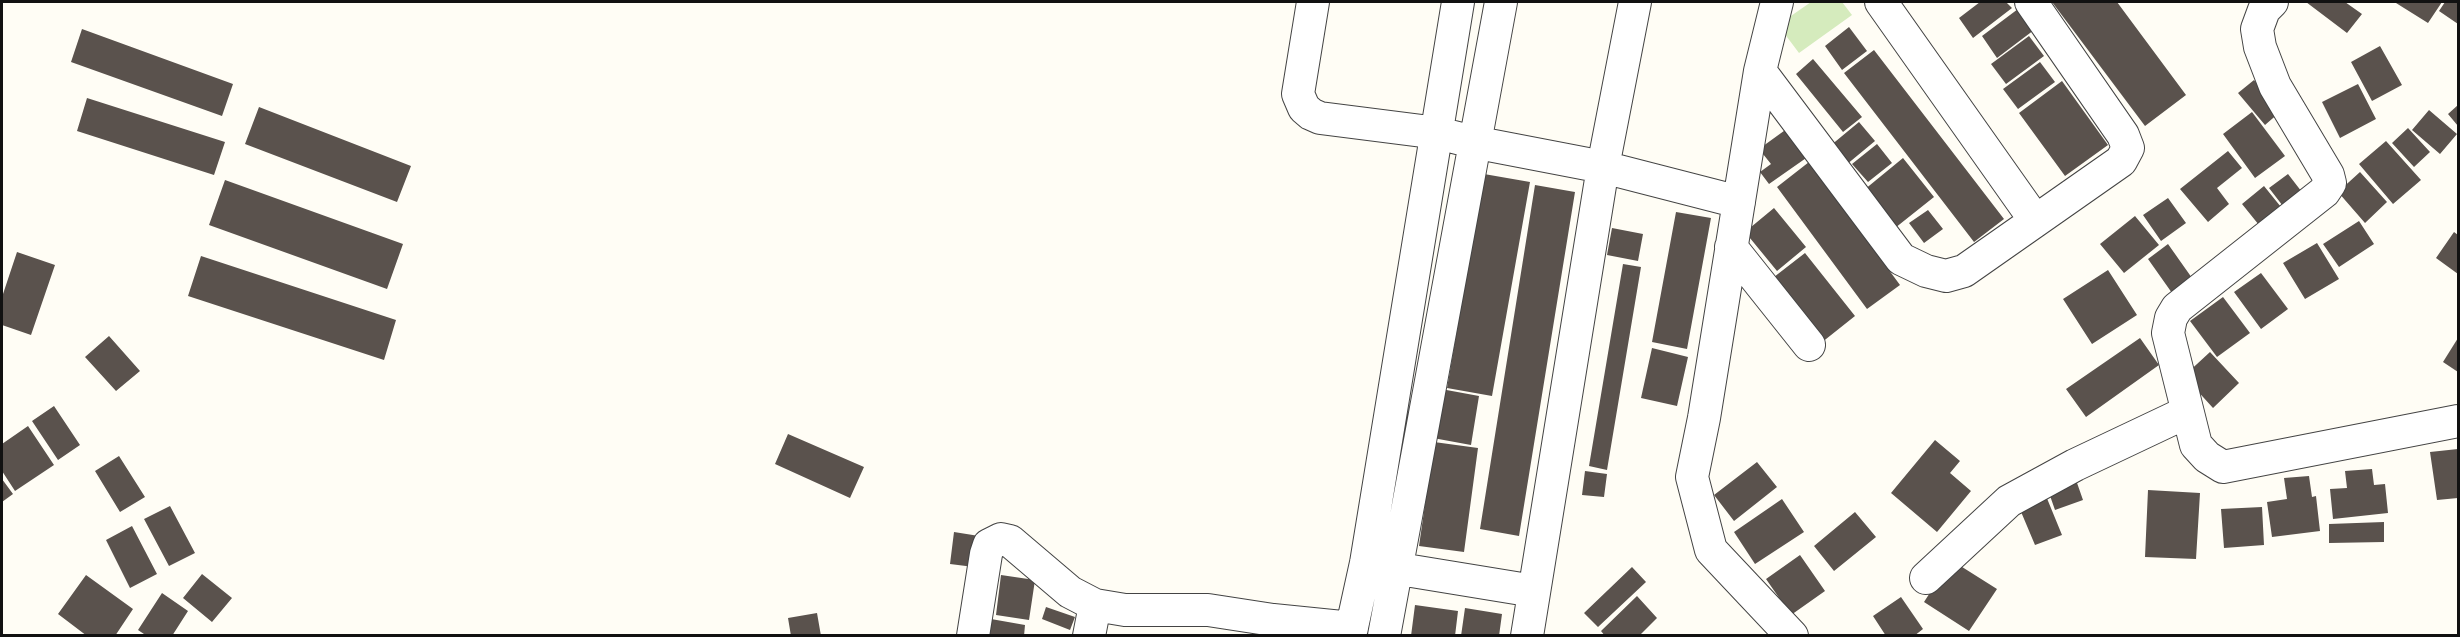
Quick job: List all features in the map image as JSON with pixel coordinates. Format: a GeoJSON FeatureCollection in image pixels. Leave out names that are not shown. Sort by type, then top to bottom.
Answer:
{"type":"FeatureCollection","features":[{"type":"Feature","properties":{"kind":"street"},"geometry":{"type":"LineString","coordinates":[[1313,2],[1298,94],[1304,108],[1320,118],[1438,133],[1604,167],[1739,202]]}},
{"type":"Feature","properties":{"kind":"street"},"geometry":{"type":"LineString","coordinates":[[1384,636],[1380,566],[1438,133],[1458,2]]}},
{"type":"Feature","properties":{"kind":"street"},"geometry":{"type":"LineString","coordinates":[[973,636],[986,554],[989,545],[1001,539],[1010,541],[1071,592],[1095,605],[1206,623],[1273,620],[1351,632],[1380,566],[1473,142],[1501,2]]}},
{"type":"Feature","properties":{"kind":"street"},"geometry":{"type":"LineString","coordinates":[[1527,636],[1604,167],[1635,2]]}},
{"type":"Feature","properties":{"kind":"street"},"geometry":{"type":"LineString","coordinates":[[1777,2],[1760,71],[1704,418],[1692,477],[1711,550],[1792,636]]}},
{"type":"Feature","properties":{"kind":"street"},"geometry":{"type":"LineString","coordinates":[[1881,2],[2035,220]]}},
{"type":"Feature","properties":{"kind":"street"},"geometry":{"type":"LineString","coordinates":[[1760,71],[1901,259],[1926,271],[1946,276],[1964,271],[2121,161],[2128,147],[2123,135],[2031,2]]}},
{"type":"Feature","properties":{"kind":"street"},"geometry":{"type":"LineString","coordinates":[[2272,2],[2264,10],[2257,29],[2260,47],[2275,86],[2328,175],[2330,183],[2324,192],[2177,308],[2171,318],[2168,333],[2196,445],[2207,457],[2223,467],[2458,421]]}},
{"type":"Feature","properties":{"kind":"street"},"geometry":{"type":"LineString","coordinates":[[1731,247],[1809,345]]}},
{"type":"Feature","properties":{"kind":"street"},"geometry":{"type":"LineString","coordinates":[[1926,578],[2009,501],[2074,465],[2187,412]]}},
{"type":"Feature","properties":{"kind":"street"},"geometry":{"type":"LineString","coordinates":[[1380,566],[1534,591]]}},
{"type":"Feature","properties":{"kind":"street"},"geometry":{"type":"LineString","coordinates":[[1089,636],[1095,605]]}},
{"type":"Feature","properties":{"kind":"green space"},"geometry":{"type":"Polygon","coordinates":[[[1811,2],[1842,2],[1852,15],[1799,53],[1778,25],[1811,2]]]}},
{"type":"Feature","properties":{"kind":"building"},"geometry":{"type":"Polygon","coordinates":[[[1980,2],[2006,2],[2012,8],[1973,38],[1959,18],[1980,2]]]}},
{"type":"Feature","properties":{"kind":"building"},"geometry":{"type":"Polygon","coordinates":[[[2052,2],[2117,2],[2186,95],[2145,126],[2052,2]]]}},
{"type":"Feature","properties":{"kind":"building"},"geometry":{"type":"Polygon","coordinates":[[[2306,2],[2345,2],[2362,14],[2347,33],[2306,2]]]}},
{"type":"Feature","properties":{"kind":"building"},"geometry":{"type":"Polygon","coordinates":[[[2397,2],[2442,2],[2428,23],[2397,2]]]}},
{"type":"Feature","properties":{"kind":"building"},"geometry":{"type":"Polygon","coordinates":[[[2445,2],[2458,2],[2458,24],[2439,11],[2445,2]]]}},
{"type":"Feature","properties":{"kind":"building"},"geometry":{"type":"Polygon","coordinates":[[[2018,9],[2034,30],[1997,58],[1982,36],[2018,9]]]}},
{"type":"Feature","properties":{"kind":"building"},"geometry":{"type":"Polygon","coordinates":[[[1849,27],[1867,51],[1842,70],[1825,46],[1849,27]]]}},
{"type":"Feature","properties":{"kind":"building"},"geometry":{"type":"Polygon","coordinates":[[[82,29],[233,84],[222,116],[71,62],[82,29]]]}},
{"type":"Feature","properties":{"kind":"building"},"geometry":{"type":"Polygon","coordinates":[[[2029,36],[2044,56],[2006,84],[1991,64],[2029,36]]]}},
{"type":"Feature","properties":{"kind":"building"},"geometry":{"type":"Polygon","coordinates":[[[2380,46],[2402,85],[2372,101],[2351,62],[2380,46]]]}},
{"type":"Feature","properties":{"kind":"building"},"geometry":{"type":"Polygon","coordinates":[[[1874,50],[2004,219],[1974,242],[1844,73],[1874,50]]]}},
{"type":"Feature","properties":{"kind":"building"},"geometry":{"type":"Polygon","coordinates":[[[1813,59],[1862,117],[1843,132],[1796,74],[1813,59]]]}},
{"type":"Feature","properties":{"kind":"building"},"geometry":{"type":"Polygon","coordinates":[[[2040,62],[2055,82],[2018,109],[2003,89],[2040,62]]]}},
{"type":"Feature","properties":{"kind":"building"},"geometry":{"type":"Polygon","coordinates":[[[2254,80],[2280,112],[2265,125],[2238,93],[2254,80]]]}},
{"type":"Feature","properties":{"kind":"building"},"geometry":{"type":"Polygon","coordinates":[[[2062,81],[2108,145],[2065,176],[2019,113],[2062,81]]]}},
{"type":"Feature","properties":{"kind":"building"},"geometry":{"type":"Polygon","coordinates":[[[2358,84],[2376,119],[2340,138],[2322,102],[2358,84]]]}},
{"type":"Feature","properties":{"kind":"building"},"geometry":{"type":"Polygon","coordinates":[[[87,98],[225,142],[214,175],[77,131],[87,98]]]}},
{"type":"Feature","properties":{"kind":"building"},"geometry":{"type":"Polygon","coordinates":[[[2458,105],[2458,126],[2448,114],[2458,105]]]}},
{"type":"Feature","properties":{"kind":"building"},"geometry":{"type":"Polygon","coordinates":[[[259,107],[411,166],[397,202],[245,144],[259,107]]]}},
{"type":"Feature","properties":{"kind":"building"},"geometry":{"type":"Polygon","coordinates":[[[2429,110],[2457,134],[2440,154],[2412,130],[2429,110]]]}},
{"type":"Feature","properties":{"kind":"building"},"geometry":{"type":"Polygon","coordinates":[[[2252,112],[2285,156],[2255,178],[2223,134],[2252,112]]]}},
{"type":"Feature","properties":{"kind":"building"},"geometry":{"type":"Polygon","coordinates":[[[1859,122],[1875,141],[1846,165],[1830,146],[1859,122]]]}},
{"type":"Feature","properties":{"kind":"building"},"geometry":{"type":"Polygon","coordinates":[[[1788,128],[1809,156],[1769,184],[1760,172],[1771,164],[1759,149],[1788,128]]]}},
{"type":"Feature","properties":{"kind":"building"},"geometry":{"type":"Polygon","coordinates":[[[2408,128],[2430,152],[2414,167],[2392,143],[2408,128]]]}},
{"type":"Feature","properties":{"kind":"building"},"geometry":{"type":"Polygon","coordinates":[[[2386,141],[2421,180],[2393,204],[2359,164],[2386,141]]]}},
{"type":"Feature","properties":{"kind":"building"},"geometry":{"type":"Polygon","coordinates":[[[1877,144],[1892,163],[1868,182],[1852,164],[1877,144]]]}},
{"type":"Feature","properties":{"kind":"building"},"geometry":{"type":"Polygon","coordinates":[[[2228,151],[2242,168],[2217,188],[2229,204],[2208,222],[2180,189],[2228,151]]]}},
{"type":"Feature","properties":{"kind":"building"},"geometry":{"type":"Polygon","coordinates":[[[1903,158],[1934,197],[1895,228],[1864,190],[1903,158]]]}},
{"type":"Feature","properties":{"kind":"building"},"geometry":{"type":"Polygon","coordinates":[[[1809,162],[1900,285],[1867,309],[1777,187],[1809,162]]]}},
{"type":"Feature","properties":{"kind":"building"},"geometry":{"type":"Polygon","coordinates":[[[2360,172],[2387,202],[2365,223],[2338,192],[2360,172]]]}},
{"type":"Feature","properties":{"kind":"building"},"geometry":{"type":"Polygon","coordinates":[[[1484,174],[1530,182],[1492,396],[1447,388],[1484,174]]]}},
{"type":"Feature","properties":{"kind":"building"},"geometry":{"type":"Polygon","coordinates":[[[2288,174],[2305,196],[2286,210],[2269,188],[2288,174]]]}},
{"type":"Feature","properties":{"kind":"building"},"geometry":{"type":"Polygon","coordinates":[[[225,180],[403,244],[387,289],[209,225],[225,180]]]}},
{"type":"Feature","properties":{"kind":"building"},"geometry":{"type":"Polygon","coordinates":[[[1535,185],[1575,192],[1519,536],[1480,529],[1535,185]]]}},
{"type":"Feature","properties":{"kind":"building"},"geometry":{"type":"Polygon","coordinates":[[[2264,186],[2285,212],[2263,230],[2242,204],[2264,186]]]}},
{"type":"Feature","properties":{"kind":"building"},"geometry":{"type":"Polygon","coordinates":[[[2168,198],[2186,223],[2161,241],[2143,215],[2168,198]]]}},
{"type":"Feature","properties":{"kind":"building"},"geometry":{"type":"Polygon","coordinates":[[[1774,208],[1806,247],[1777,271],[1745,232],[1774,208]]]}},
{"type":"Feature","properties":{"kind":"building"},"geometry":{"type":"Polygon","coordinates":[[[1928,210],[1943,229],[1924,243],[1909,223],[1928,210]]]}},
{"type":"Feature","properties":{"kind":"building"},"geometry":{"type":"Polygon","coordinates":[[[1676,212],[1711,218],[1687,349],[1652,342],[1676,212]]]}},
{"type":"Feature","properties":{"kind":"building"},"geometry":{"type":"Polygon","coordinates":[[[2135,216],[2159,245],[2124,273],[2100,244],[2135,216]]]}},
{"type":"Feature","properties":{"kind":"building"},"geometry":{"type":"Polygon","coordinates":[[[2359,221],[2374,244],[2339,267],[2323,244],[2359,221]]]}},
{"type":"Feature","properties":{"kind":"building"},"geometry":{"type":"Polygon","coordinates":[[[1612,228],[1643,234],[1638,261],[1607,255],[1612,228]]]}},
{"type":"Feature","properties":{"kind":"building"},"geometry":{"type":"Polygon","coordinates":[[[2454,232],[2458,235],[2458,274],[2436,258],[2454,232]]]}},
{"type":"Feature","properties":{"kind":"building"},"geometry":{"type":"Polygon","coordinates":[[[2317,243],[2339,279],[2305,299],[2283,263],[2317,243]]]}},
{"type":"Feature","properties":{"kind":"building"},"geometry":{"type":"Polygon","coordinates":[[[2168,244],[2192,278],[2172,293],[2148,259],[2168,244]]]}},
{"type":"Feature","properties":{"kind":"building"},"geometry":{"type":"Polygon","coordinates":[[[17,252],[55,265],[31,335],[2,325],[2,297],[17,252]]]}},
{"type":"Feature","properties":{"kind":"building"},"geometry":{"type":"Polygon","coordinates":[[[1805,253],[1855,316],[1816,347],[1765,284],[1805,253]]]}},
{"type":"Feature","properties":{"kind":"building"},"geometry":{"type":"Polygon","coordinates":[[[201,256],[396,320],[384,360],[188,296],[201,256]]]}},
{"type":"Feature","properties":{"kind":"building"},"geometry":{"type":"Polygon","coordinates":[[[1623,264],[1641,267],[1607,470],[1589,466],[1623,264]]]}},
{"type":"Feature","properties":{"kind":"building"},"geometry":{"type":"Polygon","coordinates":[[[2108,270],[2137,315],[2092,344],[2063,299],[2108,270]]]}},
{"type":"Feature","properties":{"kind":"building"},"geometry":{"type":"Polygon","coordinates":[[[2261,273],[2288,309],[2261,329],[2234,292],[2261,273]]]}},
{"type":"Feature","properties":{"kind":"building"},"geometry":{"type":"Polygon","coordinates":[[[2223,297],[2250,333],[2217,357],[2190,321],[2223,297]]]}},
{"type":"Feature","properties":{"kind":"building"},"geometry":{"type":"Polygon","coordinates":[[[109,336],[140,371],[116,391],[85,357],[109,336]]]}},
{"type":"Feature","properties":{"kind":"building"},"geometry":{"type":"Polygon","coordinates":[[[2140,338],[2159,365],[2086,417],[2066,389],[2140,338]]]}},
{"type":"Feature","properties":{"kind":"building"},"geometry":{"type":"Polygon","coordinates":[[[2458,338],[2458,372],[2443,362],[2458,338]]]}},
{"type":"Feature","properties":{"kind":"building"},"geometry":{"type":"Polygon","coordinates":[[[1652,348],[1688,357],[1677,406],[1641,398],[1652,348]]]}},
{"type":"Feature","properties":{"kind":"building"},"geometry":{"type":"Polygon","coordinates":[[[2210,352],[2239,383],[2213,408],[2184,376],[2210,352]]]}},
{"type":"Feature","properties":{"kind":"building"},"geometry":{"type":"Polygon","coordinates":[[[1441,389],[1479,396],[1471,445],[1433,438],[1441,389]]]}},
{"type":"Feature","properties":{"kind":"building"},"geometry":{"type":"Polygon","coordinates":[[[54,406],[80,445],[58,460],[32,421],[54,406]]]}},
{"type":"Feature","properties":{"kind":"building"},"geometry":{"type":"Polygon","coordinates":[[[28,426],[54,465],[15,491],[2,471],[2,444],[28,426]]]}},
{"type":"Feature","properties":{"kind":"building"},"geometry":{"type":"Polygon","coordinates":[[[788,434],[864,467],[850,498],[775,464],[788,434]]]}},
{"type":"Feature","properties":{"kind":"building"},"geometry":{"type":"Polygon","coordinates":[[[1935,440],[1960,461],[1950,473],[1971,491],[1937,532],[1891,493],[1935,440]]]}},
{"type":"Feature","properties":{"kind":"building"},"geometry":{"type":"Polygon","coordinates":[[[1434,442],[1478,448],[1464,552],[1419,546],[1434,442]]]}},
{"type":"Feature","properties":{"kind":"building"},"geometry":{"type":"Polygon","coordinates":[[[2458,449],[2458,498],[2437,500],[2430,452],[2458,449]]]}},
{"type":"Feature","properties":{"kind":"building"},"geometry":{"type":"Polygon","coordinates":[[[119,456],[145,497],[120,512],[95,471],[119,456]]]}},
{"type":"Feature","properties":{"kind":"building"},"geometry":{"type":"Polygon","coordinates":[[[1757,462],[1777,487],[1734,521],[1714,495],[1757,462]]]}},
{"type":"Feature","properties":{"kind":"building"},"geometry":{"type":"Polygon","coordinates":[[[2372,469],[2374,485],[2385,484],[2388,513],[2333,519],[2330,489],[2347,488],[2345,471],[2372,469]]]}},
{"type":"Feature","properties":{"kind":"building"},"geometry":{"type":"Polygon","coordinates":[[[1585,471],[1607,474],[1604,497],[1582,495],[1585,471]]]}},
{"type":"Feature","properties":{"kind":"building"},"geometry":{"type":"Polygon","coordinates":[[[2309,476],[2312,497],[2316,496],[2320,531],[2272,537],[2267,502],[2287,499],[2284,478],[2309,476]]]}},
{"type":"Feature","properties":{"kind":"building"},"geometry":{"type":"Polygon","coordinates":[[[2,479],[13,494],[2,502],[2,479]]]}},
{"type":"Feature","properties":{"kind":"building"},"geometry":{"type":"Polygon","coordinates":[[[2076,480],[2083,500],[2055,510],[2048,490],[2076,480]]]}},
{"type":"Feature","properties":{"kind":"building"},"geometry":{"type":"Polygon","coordinates":[[[2148,490],[2200,493],[2196,559],[2145,557],[2148,490]]]}},
{"type":"Feature","properties":{"kind":"building"},"geometry":{"type":"Polygon","coordinates":[[[2046,496],[2062,535],[2035,545],[2019,507],[2046,496]]]}},
{"type":"Feature","properties":{"kind":"building"},"geometry":{"type":"Polygon","coordinates":[[[1782,499],[1804,532],[1755,564],[1734,532],[1782,499]]]}},
{"type":"Feature","properties":{"kind":"building"},"geometry":{"type":"Polygon","coordinates":[[[170,506],[195,553],[169,566],[144,519],[170,506]]]}},
{"type":"Feature","properties":{"kind":"building"},"geometry":{"type":"Polygon","coordinates":[[[2262,507],[2264,545],[2224,548],[2221,509],[2262,507]]]}},
{"type":"Feature","properties":{"kind":"building"},"geometry":{"type":"Polygon","coordinates":[[[1855,512],[1876,537],[1834,571],[1814,546],[1855,512]]]}},
{"type":"Feature","properties":{"kind":"building"},"geometry":{"type":"Polygon","coordinates":[[[2384,522],[2384,542],[2329,543],[2329,524],[2384,522]]]}},
{"type":"Feature","properties":{"kind":"building"},"geometry":{"type":"Polygon","coordinates":[[[132,526],[157,574],[130,588],[106,540],[132,526]]]}},
{"type":"Feature","properties":{"kind":"building"},"geometry":{"type":"Polygon","coordinates":[[[954,532],[979,536],[974,567],[950,564],[954,532]]]}},
{"type":"Feature","properties":{"kind":"building"},"geometry":{"type":"Polygon","coordinates":[[[1800,555],[1825,591],[1791,615],[1766,579],[1800,555]]]}},
{"type":"Feature","properties":{"kind":"building"},"geometry":{"type":"Polygon","coordinates":[[[1951,560],[1997,589],[1969,631],[1924,602],[1951,560]]]}},
{"type":"Feature","properties":{"kind":"building"},"geometry":{"type":"Polygon","coordinates":[[[1632,567],[1646,582],[1598,627],[1584,613],[1632,567]]]}},
{"type":"Feature","properties":{"kind":"building"},"geometry":{"type":"Polygon","coordinates":[[[202,574],[232,598],[212,622],[183,598],[202,574]]]}},
{"type":"Feature","properties":{"kind":"building"},"geometry":{"type":"Polygon","coordinates":[[[86,575],[133,609],[115,636],[87,636],[58,614],[86,575]]]}},
{"type":"Feature","properties":{"kind":"building"},"geometry":{"type":"Polygon","coordinates":[[[1001,575],[1035,580],[1029,620],[996,615],[1001,575]]]}},
{"type":"Feature","properties":{"kind":"building"},"geometry":{"type":"Polygon","coordinates":[[[162,593],[188,611],[172,636],[147,636],[138,630],[162,593]]]}},
{"type":"Feature","properties":{"kind":"building"},"geometry":{"type":"Polygon","coordinates":[[[1637,596],[1657,618],[1639,636],[1605,636],[1601,631],[1637,596]]]}},
{"type":"Feature","properties":{"kind":"building"},"geometry":{"type":"Polygon","coordinates":[[[1901,597],[1923,629],[1914,636],[1886,636],[1873,616],[1901,597]]]}},
{"type":"Feature","properties":{"kind":"building"},"geometry":{"type":"Polygon","coordinates":[[[1415,605],[1458,611],[1455,636],[1411,636],[1415,605]]]}},
{"type":"Feature","properties":{"kind":"building"},"geometry":{"type":"Polygon","coordinates":[[[1046,607],[1075,617],[1070,630],[1042,619],[1046,607]]]}},
{"type":"Feature","properties":{"kind":"building"},"geometry":{"type":"Polygon","coordinates":[[[1465,608],[1502,614],[1499,636],[1461,636],[1465,608]]]}},
{"type":"Feature","properties":{"kind":"building"},"geometry":{"type":"Polygon","coordinates":[[[817,613],[821,636],[791,636],[788,618],[817,613]]]}},
{"type":"Feature","properties":{"kind":"building"},"geometry":{"type":"Polygon","coordinates":[[[991,619],[1025,625],[1024,636],[988,636],[991,619]]]}}]}
